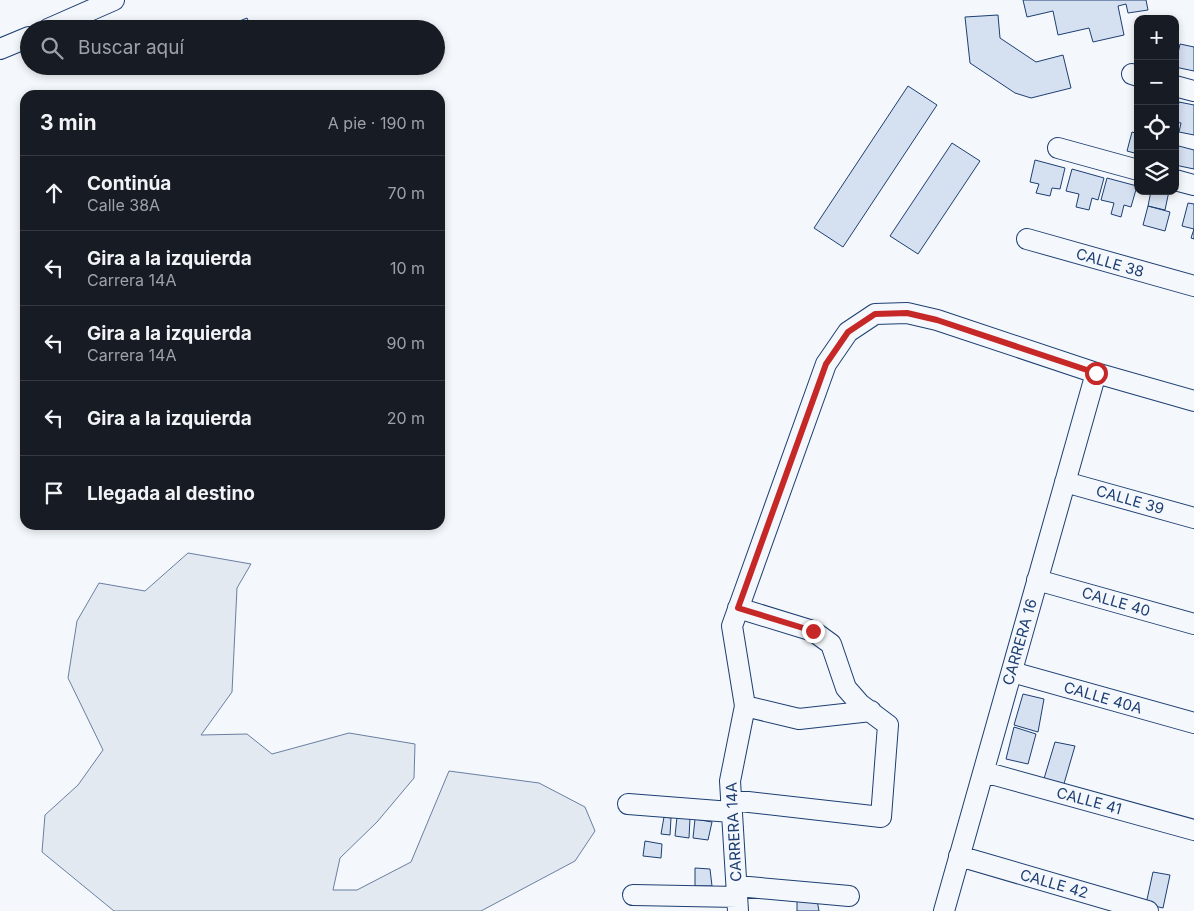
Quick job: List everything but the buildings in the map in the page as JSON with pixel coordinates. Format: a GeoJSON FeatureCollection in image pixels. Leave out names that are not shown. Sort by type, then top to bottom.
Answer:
{"type":"FeatureCollection","features":[{"type":"Feature","properties":{"kind":"street"},"geometry":{"type":"LineString","coordinates":[[68,20],[114,0]]}},
{"type":"Feature","properties":{"kind":"street"},"geometry":{"type":"LineString","coordinates":[[0,49],[20,41]]}},
{"type":"Feature","properties":{"kind":"street"},"geometry":{"type":"LineString","coordinates":[[1179,87],[1194,91]]}},
{"type":"Feature","properties":{"kind":"street"},"geometry":{"type":"LineString","coordinates":[[1058,148],[1134,169]]}},
{"type":"Feature","properties":{"kind":"street"},"geometry":{"type":"LineString","coordinates":[[1179,181],[1194,185]]}},
{"type":"Feature","properties":{"kind":"street","name":"CALLE 38"},"geometry":{"type":"LineString","coordinates":[[1027,240],[1194,286]]}},
{"type":"Feature","properties":{"kind":"street","name":"CARRERA 14A"},"geometry":{"type":"LineString","coordinates":[[737,898],[730,781],[745,706],[732,626],[826,364],[848,332],[875,314],[907,313],[937,320],[1096,373]]}},
{"type":"Feature","properties":{"kind":"street"},"geometry":{"type":"LineString","coordinates":[[1096,373],[1194,401]]}},
{"type":"Feature","properties":{"kind":"street","name":"CARRERA 16"},"geometry":{"type":"LineString","coordinates":[[944,911],[1096,373]]}},
{"type":"Feature","properties":{"kind":"street","name":"CALLE 39"},"geometry":{"type":"LineString","coordinates":[[1065,482],[1194,518]]}},
{"type":"Feature","properties":{"kind":"street","name":"CALLE 40"},"geometry":{"type":"LineString","coordinates":[[1037,580],[1194,624]]}},
{"type":"Feature","properties":{"kind":"street"},"geometry":{"type":"LineString","coordinates":[[628,804],[731,806],[881,817],[888,725],[860,704],[846,688],[831,644],[813,631],[738,608]]}},
{"type":"Feature","properties":{"kind":"street","name":"CALLE 40A"},"geometry":{"type":"LineString","coordinates":[[1012,672],[1194,723]]}},
{"type":"Feature","properties":{"kind":"street"},"geometry":{"type":"LineString","coordinates":[[745,706],[799,718],[871,711]]}},
{"type":"Feature","properties":{"kind":"street","name":"CALLE 41"},"geometry":{"type":"LineString","coordinates":[[984,772],[1194,830]]}},
{"type":"Feature","properties":{"kind":"street","name":"CALLE 42"},"geometry":{"type":"LineString","coordinates":[[959,856],[1148,911]]}},
{"type":"Feature","properties":{"kind":"street"},"geometry":{"type":"LineString","coordinates":[[633,895],[737,898],[849,896]]}},
{"type":"Feature","properties":{"kind":"shaded area"},"geometry":{"type":"Polygon","coordinates":[[[188,553],[251,564],[237,588],[232,692],[201,735],[247,734],[272,754],[349,733],[415,744],[414,778],[377,822],[340,858],[333,890],[357,890],[411,862],[449,771],[539,783],[585,807],[595,831],[575,861],[481,911],[114,911],[42,852],[45,815],[78,785],[103,750],[68,678],[77,621],[99,583],[145,591],[188,553]]]}},
{"type":"Feature","properties":{"kind":"route"},"geometry":{"type":"LineString","coordinates":[[813,631],[738,608],[826,364],[848,332],[875,314],[907,313],[937,320],[1096,373]]}}]}
